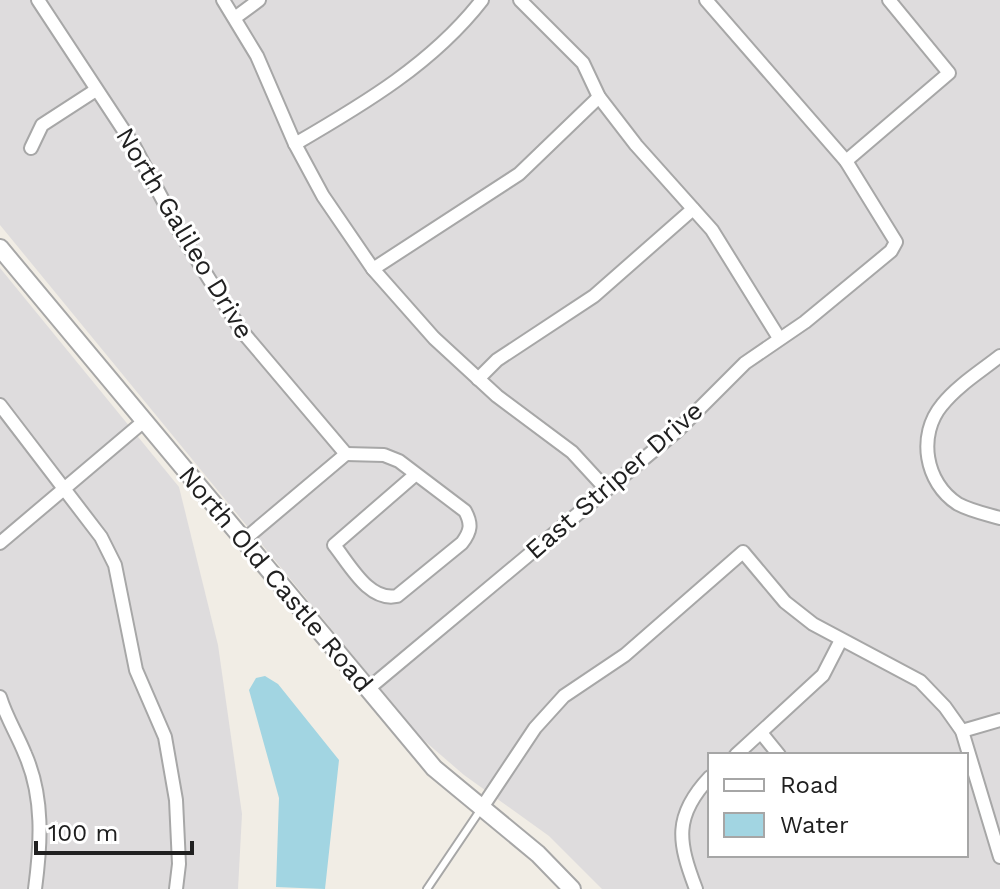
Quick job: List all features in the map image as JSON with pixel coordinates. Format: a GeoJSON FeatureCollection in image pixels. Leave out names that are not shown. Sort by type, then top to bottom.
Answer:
{"type":"FeatureCollection","features":[{"type":"Feature","properties":{"kind":"street","name":"North Galileo Drive"},"geometry":{"type":"LineString","coordinates":[[38,0],[134,146],[201,268],[241,330],[346,454]]}},
{"type":"Feature","properties":{"kind":"street"},"geometry":{"type":"LineString","coordinates":[[223,0],[236,17],[295,144],[323,196],[373,269],[434,338],[478,379],[572,452],[606,489]]}},
{"type":"Feature","properties":{"kind":"street"},"geometry":{"type":"LineString","coordinates":[[236,17],[259,0]]}},
{"type":"Feature","properties":{"kind":"street"},"geometry":{"type":"LineString","coordinates":[[295,144],[356,108],[411,70],[456,34],[482,0]]}},
{"type":"Feature","properties":{"kind":"street"},"geometry":{"type":"LineString","coordinates":[[520,0],[583,63],[599,97],[730,254],[779,338]]}},
{"type":"Feature","properties":{"kind":"street"},"geometry":{"type":"LineString","coordinates":[[706,0],[846,161],[949,73],[889,0]]}},
{"type":"Feature","properties":{"kind":"street"},"geometry":{"type":"LineString","coordinates":[[31,148],[42,125],[96,90]]}},
{"type":"Feature","properties":{"kind":"street"},"geometry":{"type":"LineString","coordinates":[[373,269],[519,174],[599,97]]}},
{"type":"Feature","properties":{"kind":"street","name":"East Striper Drive"},"geometry":{"type":"LineString","coordinates":[[368,689],[677,431],[726,380],[779,338],[805,322],[891,251],[896,242],[846,161]]}},
{"type":"Feature","properties":{"kind":"street"},"geometry":{"type":"LineString","coordinates":[[478,379],[497,360],[594,296],[693,209]]}},
{"type":"Feature","properties":{"kind":"street","name":"North Old Castle Road"},"geometry":{"type":"LineString","coordinates":[[0,248],[434,768],[538,854],[572,889]]}},
{"type":"Feature","properties":{"kind":"street"},"geometry":{"type":"LineString","coordinates":[[1000,356],[943,403],[931,422],[927,450],[932,474],[949,497],[973,510],[1000,518]]}},
{"type":"Feature","properties":{"kind":"street"},"geometry":{"type":"LineString","coordinates":[[0,405],[66,488],[101,537],[115,565],[136,670],[165,737],[176,800],[179,864],[176,889]]}},
{"type":"Feature","properties":{"kind":"street"},"geometry":{"type":"LineString","coordinates":[[0,543],[143,422]]}},
{"type":"Feature","properties":{"kind":"street"},"geometry":{"type":"LineString","coordinates":[[245,539],[346,454],[384,455],[416,474],[465,511],[470,521],[469,533],[397,596],[386,598],[375,594],[334,545],[416,474]]}},
{"type":"Feature","properties":{"kind":"street"},"geometry":{"type":"LineString","coordinates":[[481,809],[535,728],[564,696],[625,655],[743,552],[785,602],[813,624],[920,681],[962,731],[1000,857]]}},
{"type":"Feature","properties":{"kind":"street"},"geometry":{"type":"LineString","coordinates":[[738,753],[823,675],[841,640]]}},
{"type":"Feature","properties":{"kind":"street"},"geometry":{"type":"LineString","coordinates":[[0,697],[27,757],[38,802],[41,843],[35,889]]}},
{"type":"Feature","properties":{"kind":"street"},"geometry":{"type":"LineString","coordinates":[[962,731],[1000,720]]}},
{"type":"Feature","properties":{"kind":"street"},"geometry":{"type":"LineString","coordinates":[[762,734],[777,753]]}},
{"type":"Feature","properties":{"kind":"street"},"geometry":{"type":"LineString","coordinates":[[696,889],[680,834],[693,795],[708,779]]}},
{"type":"Feature","properties":{"kind":"lane"},"geometry":{"type":"LineString","coordinates":[[427,889],[481,809]]}},
{"type":"Feature","properties":{"kind":"shaded area"},"geometry":{"type":"Polygon","coordinates":[[[0,0],[1000,0],[1000,889],[602,889],[549,836],[464,775],[420,737],[0,225],[0,0]]]}},
{"type":"Feature","properties":{"kind":"shaded area"},"geometry":{"type":"Polygon","coordinates":[[[0,268],[179,487],[218,645],[242,814],[238,889],[0,889],[0,268]]]}},
{"type":"Feature","properties":{"kind":"water"},"geometry":{"type":"Polygon","coordinates":[[[265,676],[278,684],[339,760],[325,889],[276,887],[279,798],[249,690],[256,678],[265,676]]]}}]}
